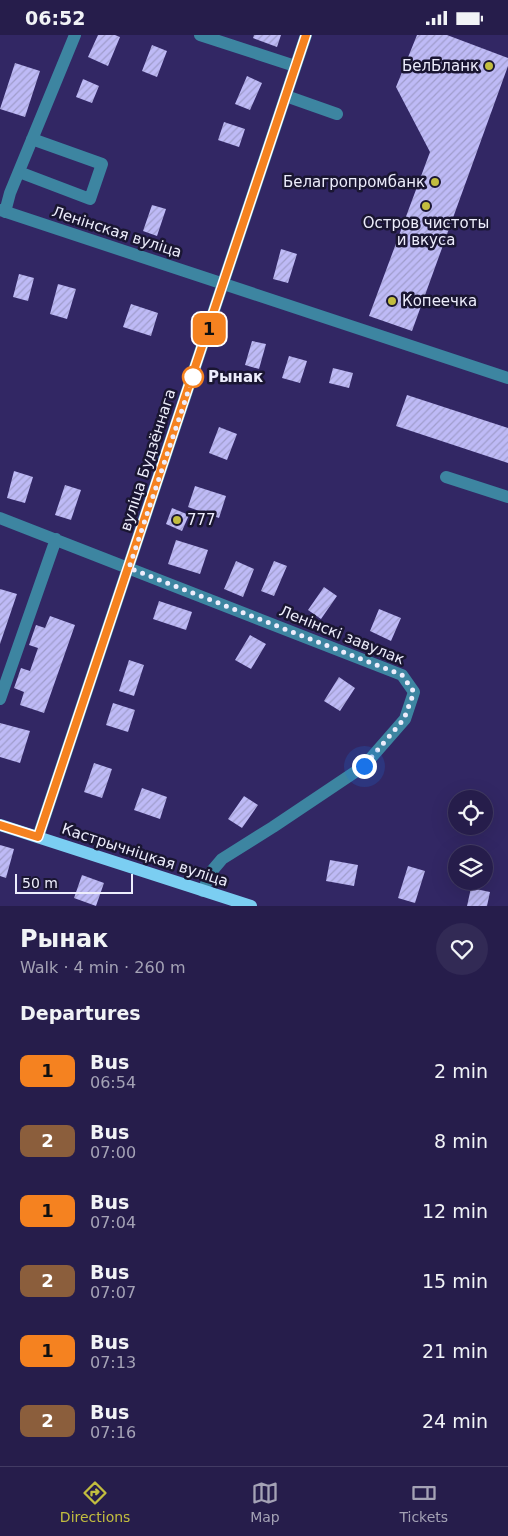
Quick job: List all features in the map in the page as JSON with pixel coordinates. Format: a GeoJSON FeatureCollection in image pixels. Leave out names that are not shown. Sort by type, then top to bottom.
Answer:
{"type":"FeatureCollection","features":[{"type":"Feature","properties":{"kind":"main road","name":"Кастрычніцкая вуліца"},"geometry":{"type":"LineString","coordinates":[[0,825],[251,906]]}},
{"type":"Feature","properties":{"kind":"street"},"geometry":{"type":"LineString","coordinates":[[2,211],[75,35]]}},
{"type":"Feature","properties":{"kind":"street"},"geometry":{"type":"LineString","coordinates":[[200,35],[295,67]]}},
{"type":"Feature","properties":{"kind":"street","name":"вуліца Будзённага"},"geometry":{"type":"LineString","coordinates":[[38,837],[306,35]]}},
{"type":"Feature","properties":{"kind":"street"},"geometry":{"type":"LineString","coordinates":[[286,96],[337,114]]}},
{"type":"Feature","properties":{"kind":"street"},"geometry":{"type":"LineString","coordinates":[[19,172],[90,199],[102,164],[32,139]]}},
{"type":"Feature","properties":{"kind":"street","name":"Ленінская вуліца"},"geometry":{"type":"LineString","coordinates":[[2,211],[508,378]]}},
{"type":"Feature","properties":{"kind":"street"},"geometry":{"type":"LineString","coordinates":[[446,477],[508,497]]}},
{"type":"Feature","properties":{"kind":"street","name":"Ленінскі завулак"},"geometry":{"type":"LineString","coordinates":[[0,518],[402,675],[414,692],[404,719],[364,766],[222,859],[211,873],[203,891]]}},
{"type":"Feature","properties":{"kind":"street"},"geometry":{"type":"LineString","coordinates":[[0,699],[56,539]]}},
{"type":"Feature","properties":{"kind":"building"},"geometry":{"type":"Polygon","coordinates":[[[98,35],[115,35],[120,37],[108,66],[88,57],[98,35]]]}},
{"type":"Feature","properties":{"kind":"building"},"geometry":{"type":"Polygon","coordinates":[[[254,35],[281,35],[277,47],[253,38],[254,35]]]}},
{"type":"Feature","properties":{"kind":"building"},"geometry":{"type":"Polygon","coordinates":[[[417,35],[447,35],[508,58],[508,66],[412,331],[369,316],[430,152],[396,87],[417,35]]]}},
{"type":"Feature","properties":{"kind":"building"},"geometry":{"type":"Polygon","coordinates":[[[152,45],[167,51],[157,77],[142,71],[152,45]]]}},
{"type":"Feature","properties":{"kind":"building"},"geometry":{"type":"Polygon","coordinates":[[[15,63],[40,71],[25,117],[0,109],[15,63]]]}},
{"type":"Feature","properties":{"kind":"building"},"geometry":{"type":"Polygon","coordinates":[[[247,76],[262,83],[250,110],[235,104],[247,76]]]}},
{"type":"Feature","properties":{"kind":"building"},"geometry":{"type":"Polygon","coordinates":[[[83,79],[99,86],[92,103],[76,97],[83,79]]]}},
{"type":"Feature","properties":{"kind":"building"},"geometry":{"type":"Polygon","coordinates":[[[224,122],[245,129],[239,147],[218,140],[224,122]]]}},
{"type":"Feature","properties":{"kind":"building"},"geometry":{"type":"Polygon","coordinates":[[[152,205],[166,209],[157,236],[143,231],[152,205]]]}},
{"type":"Feature","properties":{"kind":"building"},"geometry":{"type":"Polygon","coordinates":[[[281,249],[297,254],[288,283],[273,279],[281,249]]]}},
{"type":"Feature","properties":{"kind":"building"},"geometry":{"type":"Polygon","coordinates":[[[19,274],[34,278],[28,301],[13,297],[19,274]]]}},
{"type":"Feature","properties":{"kind":"building"},"geometry":{"type":"Polygon","coordinates":[[[58,284],[76,289],[67,319],[50,314],[58,284]]]}},
{"type":"Feature","properties":{"kind":"building"},"geometry":{"type":"Polygon","coordinates":[[[131,304],[158,313],[151,336],[123,327],[131,304]]]}},
{"type":"Feature","properties":{"kind":"building"},"geometry":{"type":"Polygon","coordinates":[[[252,341],[266,344],[259,369],[245,365],[252,341]]]}},
{"type":"Feature","properties":{"kind":"building"},"geometry":{"type":"Polygon","coordinates":[[[289,356],[307,361],[300,383],[282,378],[289,356]]]}},
{"type":"Feature","properties":{"kind":"building"},"geometry":{"type":"Polygon","coordinates":[[[333,368],[353,373],[349,388],[329,383],[333,368]]]}},
{"type":"Feature","properties":{"kind":"building"},"geometry":{"type":"Polygon","coordinates":[[[407,395],[508,428],[508,463],[396,426],[407,395]]]}},
{"type":"Feature","properties":{"kind":"building"},"geometry":{"type":"Polygon","coordinates":[[[219,427],[237,434],[227,460],[209,453],[219,427]]]}},
{"type":"Feature","properties":{"kind":"building"},"geometry":{"type":"Polygon","coordinates":[[[14,471],[33,477],[25,503],[7,498],[14,471]]]}},
{"type":"Feature","properties":{"kind":"building"},"geometry":{"type":"Polygon","coordinates":[[[65,485],[81,490],[71,520],[55,515],[65,485]]]}},
{"type":"Feature","properties":{"kind":"building"},"geometry":{"type":"Polygon","coordinates":[[[195,486],[226,496],[219,518],[188,507],[195,486]]]}},
{"type":"Feature","properties":{"kind":"building"},"geometry":{"type":"Polygon","coordinates":[[[172,508],[189,515],[182,531],[166,524],[172,508]]]}},
{"type":"Feature","properties":{"kind":"building"},"geometry":{"type":"Polygon","coordinates":[[[176,540],[208,550],[200,574],[168,564],[176,540]]]}},
{"type":"Feature","properties":{"kind":"building"},"geometry":{"type":"Polygon","coordinates":[[[236,561],[254,569],[243,597],[224,589],[236,561]]]}},
{"type":"Feature","properties":{"kind":"building"},"geometry":{"type":"Polygon","coordinates":[[[274,561],[287,566],[274,596],[261,591],[274,561]]]}},
{"type":"Feature","properties":{"kind":"building"},"geometry":{"type":"Polygon","coordinates":[[[324,587],[337,596],[321,619],[308,610],[324,587]]]}},
{"type":"Feature","properties":{"kind":"building"},"geometry":{"type":"Polygon","coordinates":[[[0,589],[17,594],[0,644],[0,589]]]}},
{"type":"Feature","properties":{"kind":"building"},"geometry":{"type":"Polygon","coordinates":[[[159,601],[192,612],[186,630],[153,619],[159,601]]]}},
{"type":"Feature","properties":{"kind":"building"},"geometry":{"type":"Polygon","coordinates":[[[379,609],[401,618],[391,641],[370,631],[379,609]]]}},
{"type":"Feature","properties":{"kind":"building"},"geometry":{"type":"Polygon","coordinates":[[[50,616],[75,625],[44,713],[20,705],[24,692],[14,688],[21,668],[30,671],[38,648],[29,645],[36,625],[45,628],[50,616]]]}},
{"type":"Feature","properties":{"kind":"building"},"geometry":{"type":"Polygon","coordinates":[[[250,635],[266,644],[251,669],[235,660],[250,635]]]}},
{"type":"Feature","properties":{"kind":"building"},"geometry":{"type":"Polygon","coordinates":[[[129,660],[144,665],[134,696],[119,691],[129,660]]]}},
{"type":"Feature","properties":{"kind":"building"},"geometry":{"type":"Polygon","coordinates":[[[339,677],[355,688],[340,711],[324,701],[339,677]]]}},
{"type":"Feature","properties":{"kind":"building"},"geometry":{"type":"Polygon","coordinates":[[[113,703],[135,710],[128,732],[106,725],[113,703]]]}},
{"type":"Feature","properties":{"kind":"building"},"geometry":{"type":"Polygon","coordinates":[[[0,723],[30,731],[20,763],[0,757],[0,723]]]}},
{"type":"Feature","properties":{"kind":"building"},"geometry":{"type":"Polygon","coordinates":[[[94,763],[112,769],[102,798],[84,792],[94,763]]]}},
{"type":"Feature","properties":{"kind":"building"},"geometry":{"type":"Polygon","coordinates":[[[142,788],[167,797],[160,819],[134,810],[142,788]]]}},
{"type":"Feature","properties":{"kind":"building"},"geometry":{"type":"Polygon","coordinates":[[[244,796],[258,805],[242,828],[228,819],[244,796]]]}},
{"type":"Feature","properties":{"kind":"building"},"geometry":{"type":"Polygon","coordinates":[[[0,845],[14,849],[6,878],[0,876],[0,845]]]}},
{"type":"Feature","properties":{"kind":"building"},"geometry":{"type":"Polygon","coordinates":[[[330,860],[358,865],[354,886],[326,881],[330,860]]]}},
{"type":"Feature","properties":{"kind":"building"},"geometry":{"type":"Polygon","coordinates":[[[408,866],[425,871],[415,903],[398,898],[408,866]]]}},
{"type":"Feature","properties":{"kind":"building"},"geometry":{"type":"Polygon","coordinates":[[[82,875],[104,883],[96,906],[74,898],[82,875]]]}},
{"type":"Feature","properties":{"kind":"building"},"geometry":{"type":"Polygon","coordinates":[[[471,890],[490,892],[487,906],[467,906],[471,890]]]}},
{"type":"Feature","properties":{"kind":"bus line","name":"1"},"geometry":{"type":"LineString","coordinates":[[0,825],[38,837],[306,35]]}},
{"type":"Feature","properties":{"kind":"place","name":"БелБланк"},"geometry":{"type":"Point","coordinates":[489,66]}},
{"type":"Feature","properties":{"kind":"place","name":"Белагропромбанк"},"geometry":{"type":"Point","coordinates":[435,182]}},
{"type":"Feature","properties":{"kind":"place","name":"Остров чистоты и вкуса"},"geometry":{"type":"Point","coordinates":[426,206]}},
{"type":"Feature","properties":{"kind":"place","name":"Копеечка"},"geometry":{"type":"Point","coordinates":[392,301]}},
{"type":"Feature","properties":{"kind":"place","name":"Рынак"},"geometry":{"type":"Point","coordinates":[193,377]}},
{"type":"Feature","properties":{"kind":"place","name":"777"},"geometry":{"type":"Point","coordinates":[177,520]}},
{"type":"Feature","properties":{"kind":"route"},"geometry":{"type":"LineString","coordinates":[[193,377],[129,568],[402,675],[414,692],[404,719],[364,766]]}}]}
